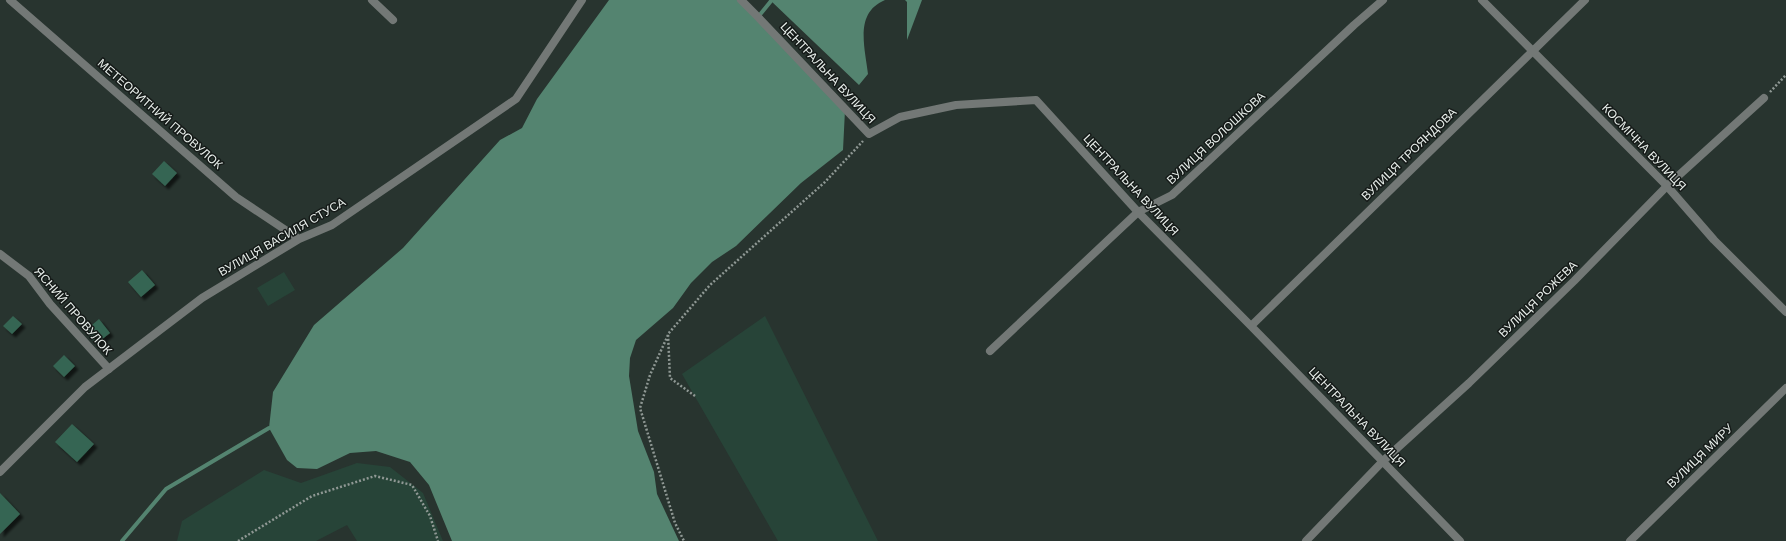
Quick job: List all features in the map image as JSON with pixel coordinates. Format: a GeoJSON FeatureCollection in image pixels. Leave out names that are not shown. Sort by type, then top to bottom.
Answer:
{"type":"FeatureCollection","features":[{"type":"Feature","properties":{"kind":"street","name":"МЕТЕОРИТНИЙ ПРОВУЛОК"},"geometry":{"type":"LineString","coordinates":[[10,0],[236,197],[299,240]]}},
{"type":"Feature","properties":{"kind":"street"},"geometry":{"type":"LineString","coordinates":[[372,0],[393,20]]}},
{"type":"Feature","properties":{"kind":"street","name":"ВУЛИЦЯ ВАСИЛЯ СТУСА"},"geometry":{"type":"LineString","coordinates":[[0,472],[85,387],[202,298],[299,240],[332,225],[516,99],[582,0]]}},
{"type":"Feature","properties":{"kind":"street","name":"ЦЕНТРАЛЬНА ВУЛИЦЯ"},"geometry":{"type":"LineString","coordinates":[[741,0],[869,134],[900,117],[956,105],[1036,100],[1138,212],[1460,541]]}},
{"type":"Feature","properties":{"kind":"street","name":"ВУЛИЦЯ ВОЛОШКОВА"},"geometry":{"type":"LineString","coordinates":[[990,351],[1138,212],[1172,195],[1348,30],[1383,0]]}},
{"type":"Feature","properties":{"kind":"street","name":"КОСМІЧНА ВУЛИЦЯ"},"geometry":{"type":"LineString","coordinates":[[1482,0],[1667,186],[1714,240],[1786,312]]}},
{"type":"Feature","properties":{"kind":"street","name":"ВУЛИЦЯ ТРОЯНДОВА"},"geometry":{"type":"LineString","coordinates":[[1251,326],[1532,50],[1585,0]]}},
{"type":"Feature","properties":{"kind":"street","name":"ВУЛИЦЯ РОЖЕВА"},"geometry":{"type":"LineString","coordinates":[[1306,541],[1383,461],[1469,383],[1667,186],[1764,98]]}},
{"type":"Feature","properties":{"kind":"street","name":"ЯСНИЙ ПРОВУЛОК"},"geometry":{"type":"LineString","coordinates":[[0,254],[29,276],[50,304],[109,369]]}},
{"type":"Feature","properties":{"kind":"street","name":"ВУЛИЦЯ МИРУ"},"geometry":{"type":"LineString","coordinates":[[1630,541],[1786,388]]}},
{"type":"Feature","properties":{"kind":"path"},"geometry":{"type":"LineString","coordinates":[[1764,98],[1786,75]]}},
{"type":"Feature","properties":{"kind":"path"},"geometry":{"type":"LineString","coordinates":[[684,541],[675,523],[640,408],[650,375],[668,334],[710,286],[825,182],[869,134]]}},
{"type":"Feature","properties":{"kind":"path"},"geometry":{"type":"LineString","coordinates":[[668,334],[670,378],[695,396]]}},
{"type":"Feature","properties":{"kind":"path"},"geometry":{"type":"LineString","coordinates":[[238,541],[312,496],[375,476],[412,485],[430,516],[438,541]]}},
{"type":"Feature","properties":{"kind":"shaded area"},"geometry":{"type":"Polygon","coordinates":[[[609,0],[740,0],[845,110],[843,150],[801,183],[736,246],[712,262],[691,283],[673,308],[636,340],[630,358],[629,376],[638,431],[654,472],[657,494],[679,541],[452,541],[429,485],[410,462],[376,451],[350,453],[317,469],[297,468],[287,460],[269,428],[273,392],[314,325],[403,248],[500,140],[522,128],[537,99],[609,0]]]}},
{"type":"Feature","properties":{"kind":"shaded area"},"geometry":{"type":"Polygon","coordinates":[[[770,0],[885,0],[875,6],[869,13],[865,22],[864,42],[868,74],[859,85],[770,0]]]}},
{"type":"Feature","properties":{"kind":"shaded area"},"geometry":{"type":"Polygon","coordinates":[[[905,0],[922,0],[907,40],[907,2],[905,0]]]}},
{"type":"Feature","properties":{"kind":"shaded area"},"geometry":{"type":"Polygon","coordinates":[[[284,272],[295,290],[268,306],[257,288],[284,272]]]}},
{"type":"Feature","properties":{"kind":"shaded area"},"geometry":{"type":"Polygon","coordinates":[[[765,316],[878,541],[778,541],[682,374],[765,316]]]}},
{"type":"Feature","properties":{"kind":"shaded area"},"geometry":{"type":"Polygon","coordinates":[[[357,463],[390,467],[423,493],[443,541],[357,541],[347,525],[316,541],[177,541],[182,521],[264,470],[301,483],[357,463]]]}},
{"type":"Feature","properties":{"kind":"building"},"geometry":{"type":"Polygon","coordinates":[[[164,161],[177,173],[165,186],[152,174],[164,161]]]}},
{"type":"Feature","properties":{"kind":"building"},"geometry":{"type":"Polygon","coordinates":[[[142,270],[155,285],[141,297],[128,282],[142,270]]]}},
{"type":"Feature","properties":{"kind":"building"},"geometry":{"type":"Polygon","coordinates":[[[13,316],[22,324],[12,334],[3,326],[13,316]]]}},
{"type":"Feature","properties":{"kind":"building"},"geometry":{"type":"Polygon","coordinates":[[[99,319],[110,333],[96,344],[85,331],[99,319]]]}},
{"type":"Feature","properties":{"kind":"building"},"geometry":{"type":"Polygon","coordinates":[[[64,355],[75,366],[64,377],[53,366],[64,355]]]}},
{"type":"Feature","properties":{"kind":"building"},"geometry":{"type":"Polygon","coordinates":[[[72,424],[94,444],[77,462],[55,442],[72,424]]]}},
{"type":"Feature","properties":{"kind":"building"},"geometry":{"type":"Polygon","coordinates":[[[0,493],[20,514],[0,534],[0,493]]]}},
{"type":"Feature","properties":{"kind":"waterway"},"geometry":{"type":"LineString","coordinates":[[758,17],[771,1]]}},
{"type":"Feature","properties":{"kind":"waterway"},"geometry":{"type":"LineString","coordinates":[[122,541],[166,489],[269,428]]}}]}
